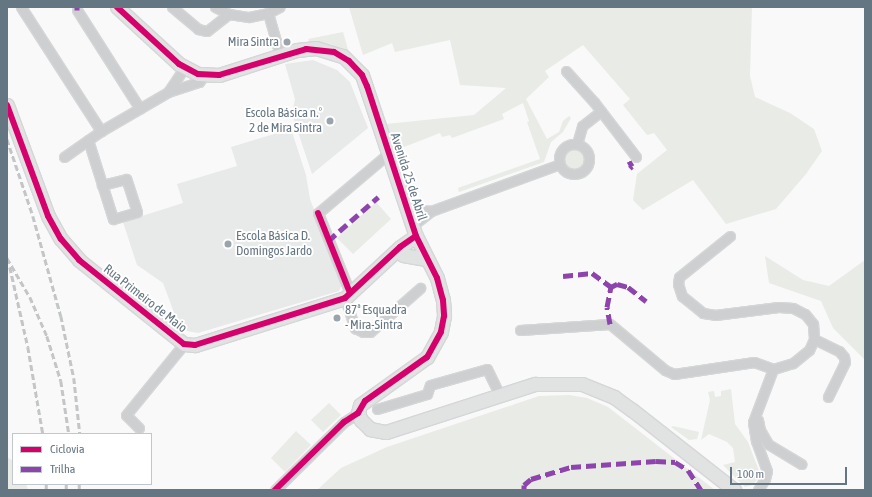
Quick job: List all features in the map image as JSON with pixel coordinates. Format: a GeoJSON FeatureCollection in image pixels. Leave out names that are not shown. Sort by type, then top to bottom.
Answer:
{"type":"FeatureCollection","features":[{"type":"Feature","properties":{"kind":"street"},"geometry":{"type":"LineString","coordinates":[[21,7],[101,131]]}},
{"type":"Feature","properties":{"kind":"street","name":"Avenida 25 de Abril"},"geometry":{"type":"LineString","coordinates":[[117,7],[184,68],[204,75],[219,75],[280,56],[316,48],[334,52],[349,60],[362,75],[367,86],[416,236],[426,259],[437,278],[443,300],[441,332],[427,357],[365,401],[358,413],[344,422],[275,490]]}},
{"type":"Feature","properties":{"kind":"street"},"geometry":{"type":"LineString","coordinates":[[172,7],[198,29],[207,31],[229,14]]}},
{"type":"Feature","properties":{"kind":"street"},"geometry":{"type":"LineString","coordinates":[[214,7],[229,14],[249,17],[268,13],[280,7]]}},
{"type":"Feature","properties":{"kind":"street"},"geometry":{"type":"LineString","coordinates":[[77,10],[140,109]]}},
{"type":"Feature","properties":{"kind":"street"},"geometry":{"type":"LineString","coordinates":[[268,13],[280,56]]}},
{"type":"Feature","properties":{"kind":"street"},"geometry":{"type":"LineString","coordinates":[[168,92],[184,68]]}},
{"type":"Feature","properties":{"kind":"street"},"geometry":{"type":"LineString","coordinates":[[566,71],[601,111],[636,156]]}},
{"type":"Feature","properties":{"kind":"street"},"geometry":{"type":"LineString","coordinates":[[64,157],[101,131],[168,92],[199,82],[204,75]]}},
{"type":"Feature","properties":{"kind":"street","name":"Rua Primeiro de Maio"},"geometry":{"type":"LineString","coordinates":[[7,105],[48,216],[61,239],[79,260],[184,344],[195,345],[347,296],[416,236]]}},
{"type":"Feature","properties":{"kind":"street"},"geometry":{"type":"LineString","coordinates":[[577,144],[582,126],[601,111]]}},
{"type":"Feature","properties":{"kind":"street"},"geometry":{"type":"LineString","coordinates":[[88,140],[102,185],[113,219],[137,212],[126,179],[102,185]]}},
{"type":"Feature","properties":{"kind":"street"},"geometry":{"type":"LineString","coordinates":[[577,144],[587,150],[589,156],[587,167],[578,174],[573,174],[563,169],[560,164],[561,151],[568,145],[577,144]]}},
{"type":"Feature","properties":{"kind":"street"},"geometry":{"type":"LineString","coordinates":[[389,153],[318,213],[347,296],[355,328],[362,332],[370,332],[420,288]]}},
{"type":"Feature","properties":{"kind":"street"},"geometry":{"type":"LineString","coordinates":[[407,210],[431,210],[560,164]]}},
{"type":"Feature","properties":{"kind":"street"},"geometry":{"type":"LineString","coordinates":[[416,236],[431,210]]}},
{"type":"Feature","properties":{"kind":"street","name":"Rua Primeiro de Maio"},"geometry":{"type":"LineString","coordinates":[[390,258],[403,255],[416,236]]}},
{"type":"Feature","properties":{"kind":"street"},"geometry":{"type":"LineString","coordinates":[[520,330],[610,324],[665,370],[674,374],[754,362],[773,369],[792,363],[803,356],[814,339],[813,324],[804,314],[793,308],[779,307],[715,315],[703,313],[682,296],[678,284],[679,277],[730,236]]}},
{"type":"Feature","properties":{"kind":"street"},"geometry":{"type":"LineString","coordinates":[[403,255],[426,259]]}},
{"type":"Feature","properties":{"kind":"street"},"geometry":{"type":"LineString","coordinates":[[814,339],[839,351],[844,357],[845,362],[828,397]]}},
{"type":"Feature","properties":{"kind":"street"},"geometry":{"type":"LineString","coordinates":[[139,428],[126,415],[184,344]]}},
{"type":"Feature","properties":{"kind":"street"},"geometry":{"type":"LineString","coordinates":[[377,409],[427,394],[430,384],[487,369],[500,396]]}},
{"type":"Feature","properties":{"kind":"street"},"geometry":{"type":"LineString","coordinates":[[758,490],[765,479],[767,470],[754,432],[757,406],[773,369]]}},
{"type":"Feature","properties":{"kind":"street"},"geometry":{"type":"LineString","coordinates":[[358,413],[370,429],[386,432],[500,396],[523,387],[548,383],[582,384],[598,389],[632,410],[734,490]]}},
{"type":"Feature","properties":{"kind":"street"},"geometry":{"type":"LineString","coordinates":[[757,406],[760,430],[768,444],[801,464]]}},
{"type":"Feature","properties":{"kind":"shaded area"},"geometry":{"type":"Polygon","coordinates":[[[349,7],[752,7],[750,76],[755,97],[790,113],[814,129],[822,151],[806,174],[776,209],[726,224],[693,180],[643,210],[633,200],[637,174],[667,150],[654,133],[647,135],[623,105],[630,99],[583,45],[545,71],[549,77],[526,99],[547,139],[559,132],[563,121],[569,116],[571,118],[563,132],[551,142],[544,162],[459,192],[458,188],[540,159],[527,122],[529,121],[523,103],[502,114],[504,119],[452,138],[450,135],[442,137],[440,133],[404,147],[395,146],[386,124],[474,115],[506,88],[460,85],[450,40],[395,52],[392,43],[363,55],[349,7]]]}},
{"type":"Feature","properties":{"kind":"shaded area"},"geometry":{"type":"Polygon","coordinates":[[[343,32],[349,53],[330,44],[310,43],[308,39],[343,32]]]}},
{"type":"Feature","properties":{"kind":"shaded area","name":"Escola Básica n.º 2 de Mira Sintra"},"geometry":{"type":"Polygon","coordinates":[[[313,60],[337,70],[350,82],[368,128],[312,174],[292,114],[295,99],[285,64],[313,60]]]}},
{"type":"Feature","properties":{"kind":"shaded area","name":"Escola Básica D. Domingos Jardo"},"geometry":{"type":"Polygon","coordinates":[[[291,129],[306,175],[310,199],[342,284],[339,291],[198,333],[187,331],[179,326],[163,283],[137,265],[123,222],[183,203],[177,184],[237,166],[231,147],[291,129]]]}},
{"type":"Feature","properties":{"kind":"shaded area"},"geometry":{"type":"Polygon","coordinates":[[[574,149],[582,152],[585,160],[582,168],[574,171],[566,168],[563,160],[566,152],[574,149]]]}},
{"type":"Feature","properties":{"kind":"shaded area"},"geometry":{"type":"Polygon","coordinates":[[[376,202],[391,219],[353,254],[337,238],[376,202]]]}},
{"type":"Feature","properties":{"kind":"shaded area"},"geometry":{"type":"Polygon","coordinates":[[[765,256],[803,280],[829,286],[865,260],[865,360],[833,328],[821,301],[769,283],[765,256]]]}},
{"type":"Feature","properties":{"kind":"shaded area"},"geometry":{"type":"Polygon","coordinates":[[[731,389],[735,424],[748,442],[759,471],[758,479],[752,485],[745,487],[723,465],[735,462],[733,448],[727,442],[709,434],[701,440],[710,400],[708,392],[714,391],[715,397],[721,396],[721,391],[731,389]]]}},
{"type":"Feature","properties":{"kind":"shaded area"},"geometry":{"type":"Polygon","coordinates":[[[569,395],[587,398],[608,407],[715,490],[317,490],[341,468],[387,447],[539,396],[569,395]]]}},
{"type":"Feature","properties":{"kind":"shaded area"},"geometry":{"type":"Polygon","coordinates":[[[329,403],[341,415],[323,432],[311,420],[329,403]]]}},
{"type":"Feature","properties":{"kind":"shaded area"},"geometry":{"type":"Polygon","coordinates":[[[673,426],[699,432],[697,439],[689,440],[671,427],[673,426]]]}},
{"type":"Feature","properties":{"kind":"shaded area"},"geometry":{"type":"Polygon","coordinates":[[[296,431],[311,445],[285,472],[271,458],[296,431]]]}},
{"type":"Feature","properties":{"kind":"shaded area"},"geometry":{"type":"Polygon","coordinates":[[[7,457],[12,460],[12,485],[26,485],[28,490],[7,490],[7,457]]]}},
{"type":"Feature","properties":{"kind":"railway"},"geometry":{"type":"LineString","coordinates":[[7,139],[33,216],[61,316],[74,378],[80,433]]}},
{"type":"Feature","properties":{"kind":"railway"},"geometry":{"type":"LineString","coordinates":[[7,258],[30,297],[47,336],[61,381],[69,433]]}},
{"type":"Feature","properties":{"kind":"railway"},"geometry":{"type":"LineString","coordinates":[[10,267],[28,347],[43,433]]}},
{"type":"Feature","properties":{"kind":"railway"},"geometry":{"type":"LineString","coordinates":[[46,485],[46,490]]}},
{"type":"Feature","properties":{"kind":"railway"},"geometry":{"type":"LineString","coordinates":[[66,485],[66,490]]}},
{"type":"Feature","properties":{"kind":"railway"},"geometry":{"type":"LineString","coordinates":[[79,485],[79,490]]}},
{"type":"Feature","properties":{"kind":"marked path"},"geometry":{"type":"LineString","coordinates":[[629,161],[632,166],[630,168]]}},
{"type":"Feature","properties":{"kind":"marked path"},"geometry":{"type":"LineString","coordinates":[[328,241],[378,197]]}},
{"type":"Feature","properties":{"kind":"marked path"},"geometry":{"type":"LineString","coordinates":[[563,276],[592,273],[611,287]]}},
{"type":"Feature","properties":{"kind":"marked path"},"geometry":{"type":"LineString","coordinates":[[610,324],[607,307],[611,287],[617,284],[628,287],[646,301]]}},
{"type":"Feature","properties":{"kind":"marked path"},"geometry":{"type":"LineString","coordinates":[[524,490],[524,485],[531,479],[571,467],[656,461],[675,462],[688,470],[701,490]]}},
{"type":"Feature","properties":{"kind":"cycle path"},"geometry":{"type":"LineString","coordinates":[[117,7],[179,64],[198,74],[219,75],[306,49],[334,52],[349,61],[362,75],[367,86],[416,236],[437,278],[443,300],[444,316],[441,332],[427,357],[365,401],[358,413],[344,422],[275,490]]}},
{"type":"Feature","properties":{"kind":"cycle path"},"geometry":{"type":"LineString","coordinates":[[7,105],[48,216],[61,239],[79,260],[184,344],[195,345],[345,298],[400,247],[416,236]]}},
{"type":"Feature","properties":{"kind":"cycle path"},"geometry":{"type":"LineString","coordinates":[[318,213],[350,293]]}},
{"type":"Feature","properties":{"kind":"place","name":"Mira Sintra"},"geometry":{"type":"Point","coordinates":[287,42]}},
{"type":"Feature","properties":{"kind":"place","name":"Escola Básica n.º 2 de Mira Sintra"},"geometry":{"type":"Point","coordinates":[330,121]}},
{"type":"Feature","properties":{"kind":"place","name":"Escola Básica D. Domingos Jardo"},"geometry":{"type":"Point","coordinates":[228,244]}},
{"type":"Feature","properties":{"kind":"place","name":"87ª Esquadra - Mira-Sintra"},"geometry":{"type":"Point","coordinates":[337,318]}}]}
